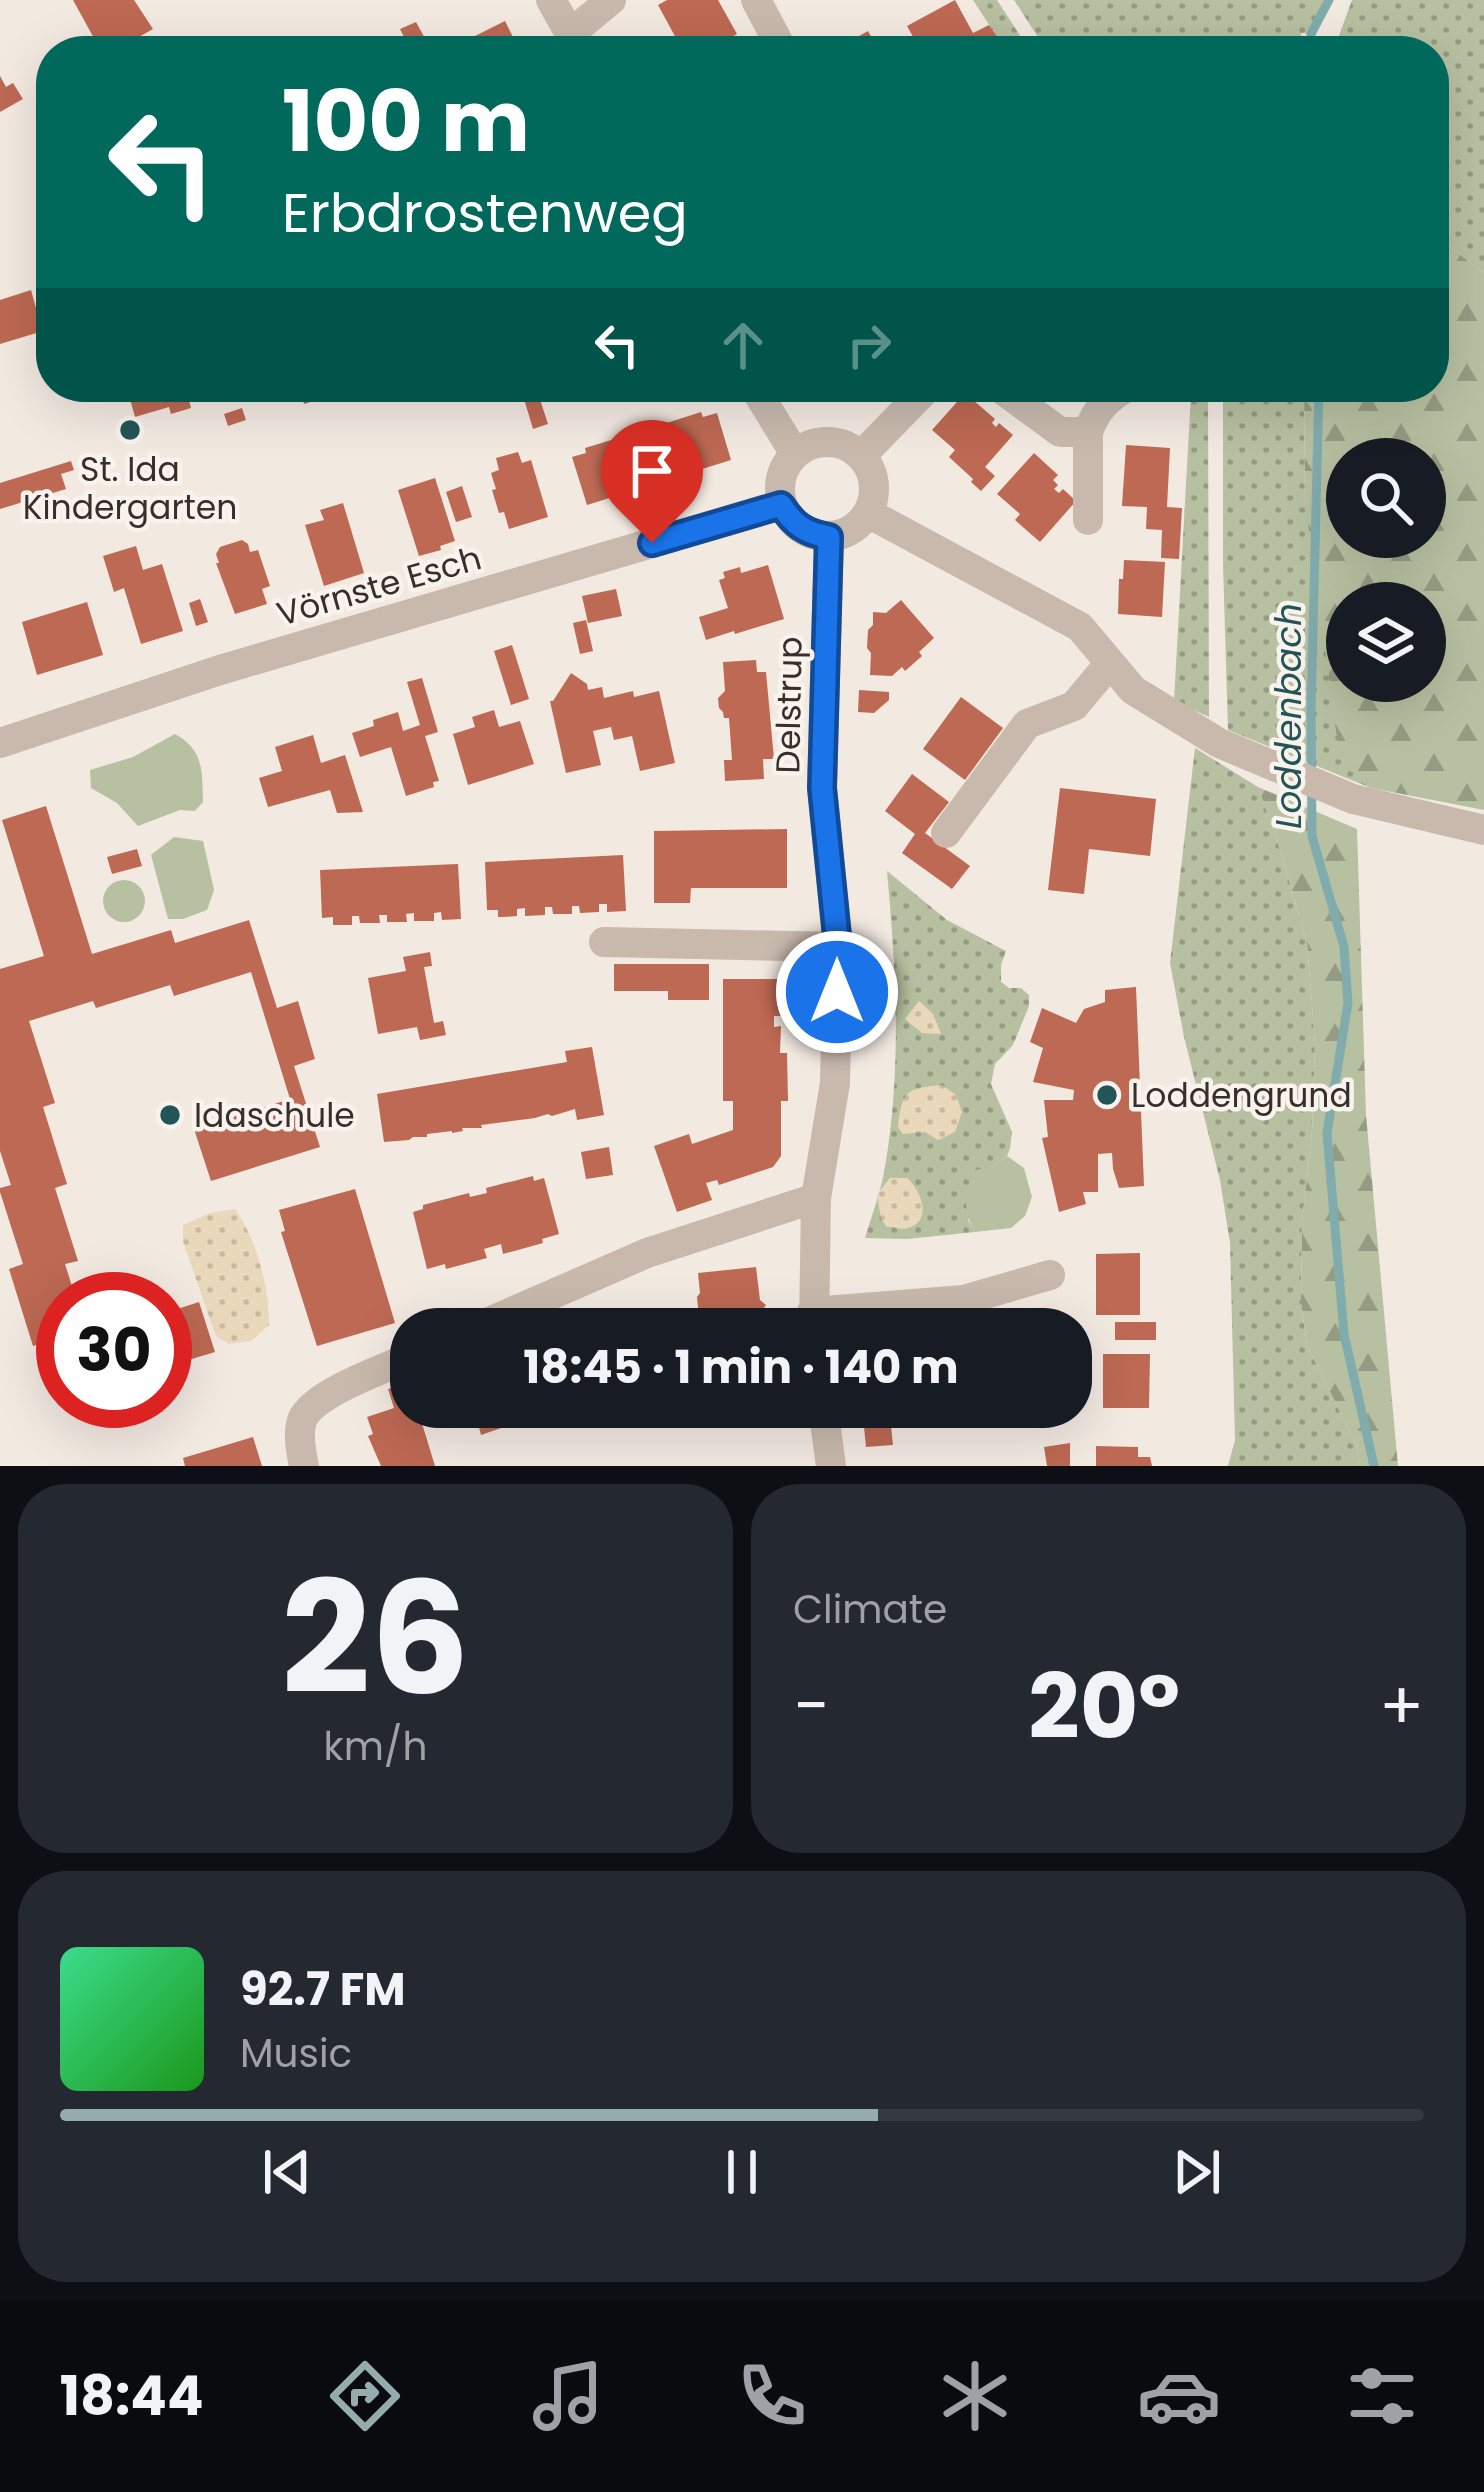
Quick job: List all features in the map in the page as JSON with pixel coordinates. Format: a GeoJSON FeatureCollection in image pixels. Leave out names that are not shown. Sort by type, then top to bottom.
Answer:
{"type":"FeatureCollection","features":[{"type":"Feature","properties":{"kind":"street"},"geometry":{"type":"LineString","coordinates":[[550,0],[570,36]]}},
{"type":"Feature","properties":{"kind":"street"},"geometry":{"type":"LineString","coordinates":[[578,36],[611,0]]}},
{"type":"Feature","properties":{"kind":"street"},"geometry":{"type":"LineString","coordinates":[[756,0],[775,36]]}},
{"type":"Feature","properties":{"kind":"street"},"geometry":{"type":"LineString","coordinates":[[763,402],[795,454]]}},
{"type":"Feature","properties":{"kind":"street"},"geometry":{"type":"LineString","coordinates":[[861,456],[913,402]]}},
{"type":"Feature","properties":{"kind":"street"},"geometry":{"type":"LineString","coordinates":[[1019,402],[1060,432],[1088,432]]}},
{"type":"Feature","properties":{"kind":"street"},"geometry":{"type":"LineString","coordinates":[[1088,520],[1088,432],[1105,402]]}},
{"type":"Feature","properties":{"kind":"street"},"geometry":{"type":"LineString","coordinates":[[829,441],[861,456],[872,473],[874,494],[868,513],[851,530],[829,537],[809,534],[792,522],[781,505],[779,486],[783,468],[795,454],[810,444],[829,441]]}},
{"type":"Feature","properties":{"kind":"street","name":"Vörnste Esch"},"geometry":{"type":"LineString","coordinates":[[0,743],[220,670],[781,505]]}},
{"type":"Feature","properties":{"kind":"street"},"geometry":{"type":"LineString","coordinates":[[868,513],[1080,627],[1133,690],[1219,743],[1353,799],[1484,830]]}},
{"type":"Feature","properties":{"kind":"street","name":"Delstrup"},"geometry":{"type":"LineString","coordinates":[[813,1308],[816,1198],[835,1083],[838,946],[822,788],[829,537]]}},
{"type":"Feature","properties":{"kind":"street"},"geometry":{"type":"LineString","coordinates":[[946,833],[1028,724],[1074,706],[1110,663]]}},
{"type":"Feature","properties":{"kind":"street"},"geometry":{"type":"LineString","coordinates":[[604,942],[838,946]]}},
{"type":"Feature","properties":{"kind":"street"},"geometry":{"type":"LineString","coordinates":[[520,1308],[647,1252],[816,1198]]}},
{"type":"Feature","properties":{"kind":"street","name":"Delstrup"},"geometry":{"type":"LineString","coordinates":[[906,1308],[964,1300],[1050,1275]]}},
{"type":"Feature","properties":{"kind":"street"},"geometry":{"type":"LineString","coordinates":[[304,1466],[302,1419],[322,1398],[390,1367]]}},
{"type":"Feature","properties":{"kind":"street"},"geometry":{"type":"LineString","coordinates":[[826,1428],[831,1466]]}},
{"type":"Feature","properties":{"kind":"green space"},"geometry":{"type":"Polygon","coordinates":[[[973,0],[997,0],[1020,36],[996,36],[973,0]]]}},
{"type":"Feature","properties":{"kind":"green space"},"geometry":{"type":"Polygon","coordinates":[[[1014,0],[1329,0],[1311,34],[1301,36],[1037,36],[1014,0]]]}},
{"type":"Feature","properties":{"kind":"green space"},"geometry":{"type":"Polygon","coordinates":[[[1352,0],[1484,0],[1484,273],[1449,246],[1449,36],[1339,36],[1352,0]]]}},
{"type":"Feature","properties":{"kind":"green space"},"geometry":{"type":"Polygon","coordinates":[[[1449,246],[1484,273],[1484,810],[1371,788],[1338,745],[1332,702],[1446,702],[1446,582],[1326,582],[1326,656],[1305,501],[1304,402],[1449,402],[1449,246]]]}},
{"type":"Feature","properties":{"kind":"green space"},"geometry":{"type":"Polygon","coordinates":[[[1191,402],[1208,402],[1209,717],[1174,701],[1191,402]]]}},
{"type":"Feature","properties":{"kind":"green space"},"geometry":{"type":"Polygon","coordinates":[[[1223,402],[1304,402],[1305,501],[1326,592],[1326,702],[1351,702],[1371,788],[1228,730],[1223,402]]]}},
{"type":"Feature","properties":{"kind":"green space"},"geometry":{"type":"Polygon","coordinates":[[[175,734],[200,762],[203,802],[195,811],[180,810],[138,826],[117,803],[91,788],[90,770],[133,757],[175,734]]]}},
{"type":"Feature","properties":{"kind":"green space"},"geometry":{"type":"Polygon","coordinates":[[[1195,748],[1258,787],[1307,943],[1315,1044],[1301,1302],[1307,1345],[1357,1446],[1360,1466],[1228,1466],[1235,1440],[1230,1243],[1170,963],[1195,748]]]}},
{"type":"Feature","properties":{"kind":"green space"},"geometry":{"type":"Polygon","coordinates":[[[1258,787],[1357,829],[1366,1115],[1398,1466],[1360,1466],[1357,1446],[1307,1345],[1301,1302],[1302,1222],[1315,1044],[1307,943],[1258,787]]]}},
{"type":"Feature","properties":{"kind":"green space"},"geometry":{"type":"Polygon","coordinates":[[[174,837],[203,841],[214,890],[207,910],[183,919],[168,919],[151,855],[174,837]]]}},
{"type":"Feature","properties":{"kind":"green space"},"geometry":{"type":"Polygon","coordinates":[[[887,871],[947,920],[1006,951],[1001,982],[1029,995],[1013,1045],[995,1064],[991,1084],[1012,1132],[1007,1156],[993,1167],[968,1220],[975,1232],[865,1238],[883,1176],[894,1093],[895,982],[887,871]]]}},
{"type":"Feature","properties":{"kind":"green space"},"geometry":{"type":"Polygon","coordinates":[[[124,880],[139,886],[145,901],[139,916],[124,922],[109,916],[103,901],[109,886],[124,880]]]}},
{"type":"Feature","properties":{"kind":"green space"},"geometry":{"type":"Polygon","coordinates":[[[1007,1156],[1024,1168],[1032,1197],[1025,1216],[1011,1228],[975,1232],[966,1201],[974,1170],[993,1167],[1007,1156]]]}},
{"type":"Feature","properties":{"kind":"sand"},"geometry":{"type":"Polygon","coordinates":[[[919,1001],[933,1014],[941,1034],[922,1033],[905,1019],[919,1001]]]}},
{"type":"Feature","properties":{"kind":"sand"},"geometry":{"type":"Polygon","coordinates":[[[942,1085],[956,1095],[962,1112],[955,1132],[938,1140],[925,1132],[903,1134],[898,1127],[904,1099],[913,1090],[942,1085]]]}},
{"type":"Feature","properties":{"kind":"sand"},"geometry":{"type":"Polygon","coordinates":[[[890,1178],[907,1178],[920,1197],[921,1219],[908,1228],[887,1227],[881,1219],[877,1194],[890,1178]]]}},
{"type":"Feature","properties":{"kind":"sand"},"geometry":{"type":"Polygon","coordinates":[[[235,1209],[260,1264],[269,1325],[251,1341],[229,1344],[216,1336],[183,1242],[183,1225],[235,1209]]]}},
{"type":"Feature","properties":{"kind":"building"},"geometry":{"type":"Polygon","coordinates":[[[73,0],[134,0],[153,29],[141,36],[93,36],[73,0]]]}},
{"type":"Feature","properties":{"kind":"building"},"geometry":{"type":"Polygon","coordinates":[[[667,0],[718,0],[737,34],[675,36],[658,5],[667,0]]]}},
{"type":"Feature","properties":{"kind":"building"},"geometry":{"type":"Polygon","coordinates":[[[955,0],[973,33],[989,25],[997,36],[913,36],[907,26],[955,0]]]}},
{"type":"Feature","properties":{"kind":"building"},"geometry":{"type":"Polygon","coordinates":[[[505,21],[512,36],[475,36],[505,21]]]}},
{"type":"Feature","properties":{"kind":"building"},"geometry":{"type":"Polygon","coordinates":[[[416,22],[424,36],[404,36],[400,29],[416,22]]]}},
{"type":"Feature","properties":{"kind":"building"},"geometry":{"type":"Polygon","coordinates":[[[0,76],[6,87],[13,83],[23,99],[0,112],[0,76]]]}},
{"type":"Feature","properties":{"kind":"building"},"geometry":{"type":"Polygon","coordinates":[[[31,290],[36,333],[0,344],[0,300],[31,290]]]}},
{"type":"Feature","properties":{"kind":"building"},"geometry":{"type":"Polygon","coordinates":[[[131,402],[190,402],[191,408],[171,414],[169,407],[135,417],[131,402]]]}},
{"type":"Feature","properties":{"kind":"building"},"geometry":{"type":"Polygon","coordinates":[[[525,402],[541,402],[548,424],[533,429],[525,402]]]}},
{"type":"Feature","properties":{"kind":"building"},"geometry":{"type":"Polygon","coordinates":[[[957,402],[975,402],[995,419],[996,427],[999,423],[1013,435],[985,467],[995,476],[981,491],[949,457],[955,450],[932,430],[957,402]]]}},
{"type":"Feature","properties":{"kind":"building"},"geometry":{"type":"Polygon","coordinates":[[[242,408],[246,420],[228,426],[224,414],[242,408]]]}},
{"type":"Feature","properties":{"kind":"building"},"geometry":{"type":"Polygon","coordinates":[[[701,412],[703,417],[717,413],[731,460],[587,505],[572,457],[586,453],[585,448],[656,432],[654,427],[701,412]]]}},
{"type":"Feature","properties":{"kind":"building"},"geometry":{"type":"Polygon","coordinates":[[[1126,445],[1170,448],[1167,507],[1182,508],[1179,559],[1161,558],[1162,530],[1146,529],[1147,507],[1122,506],[1126,445]]]}},
{"type":"Feature","properties":{"kind":"building"},"geometry":{"type":"Polygon","coordinates":[[[518,452],[522,463],[531,460],[548,517],[509,529],[504,512],[499,513],[491,473],[499,470],[496,458],[518,452]]]}},
{"type":"Feature","properties":{"kind":"building"},"geometry":{"type":"Polygon","coordinates":[[[1034,453],[1058,475],[1054,489],[1059,493],[1063,489],[1076,501],[1040,542],[1015,520],[1020,514],[997,494],[1034,453]]]}},
{"type":"Feature","properties":{"kind":"building"},"geometry":{"type":"Polygon","coordinates":[[[71,461],[74,470],[61,474],[66,489],[0,509],[0,483],[71,461]]]}},
{"type":"Feature","properties":{"kind":"building"},"geometry":{"type":"Polygon","coordinates":[[[435,478],[455,541],[419,556],[398,490],[435,478]]]}},
{"type":"Feature","properties":{"kind":"building"},"geometry":{"type":"Polygon","coordinates":[[[462,486],[472,517],[456,522],[446,492],[462,486]]]}},
{"type":"Feature","properties":{"kind":"building"},"geometry":{"type":"Polygon","coordinates":[[[343,503],[364,573],[324,586],[305,525],[324,520],[320,510],[343,503]]]}},
{"type":"Feature","properties":{"kind":"building"},"geometry":{"type":"Polygon","coordinates":[[[242,540],[250,552],[258,550],[270,586],[262,589],[267,604],[235,614],[216,554],[220,547],[242,540]]]}},
{"type":"Feature","properties":{"kind":"building"},"geometry":{"type":"Polygon","coordinates":[[[136,546],[143,570],[162,564],[183,631],[141,644],[124,588],[114,592],[103,556],[136,546]]]}},
{"type":"Feature","properties":{"kind":"building"},"geometry":{"type":"Polygon","coordinates":[[[1124,560],[1165,562],[1162,617],[1118,614],[1124,560]]]}},
{"type":"Feature","properties":{"kind":"building"},"geometry":{"type":"Polygon","coordinates":[[[768,565],[784,619],[706,640],[699,617],[728,608],[719,580],[725,578],[723,572],[740,567],[741,573],[768,565]]]}},
{"type":"Feature","properties":{"kind":"building"},"geometry":{"type":"Polygon","coordinates":[[[616,589],[622,616],[588,623],[582,596],[616,589]]]}},
{"type":"Feature","properties":{"kind":"building"},"geometry":{"type":"Polygon","coordinates":[[[200,599],[208,622],[196,626],[189,603],[200,599]]]}},
{"type":"Feature","properties":{"kind":"building"},"geometry":{"type":"Polygon","coordinates":[[[901,600],[934,638],[905,671],[902,667],[892,676],[870,675],[867,648],[873,612],[886,613],[901,600]]]}},
{"type":"Feature","properties":{"kind":"building"},"geometry":{"type":"Polygon","coordinates":[[[87,602],[103,655],[37,675],[22,622],[87,602]]]}},
{"type":"Feature","properties":{"kind":"building"},"geometry":{"type":"Polygon","coordinates":[[[586,620],[593,651],[580,654],[573,623],[586,620]]]}},
{"type":"Feature","properties":{"kind":"building"},"geometry":{"type":"Polygon","coordinates":[[[512,645],[529,699],[511,705],[494,651],[512,645]]]}},
{"type":"Feature","properties":{"kind":"building"},"geometry":{"type":"Polygon","coordinates":[[[756,660],[757,672],[766,672],[774,759],[763,759],[764,779],[725,781],[724,760],[732,760],[729,718],[724,718],[718,698],[725,691],[723,662],[756,660]]]}},
{"type":"Feature","properties":{"kind":"building"},"geometry":{"type":"Polygon","coordinates":[[[571,673],[588,690],[602,687],[604,698],[659,691],[675,763],[640,771],[632,736],[614,740],[611,727],[593,731],[601,765],[566,773],[550,701],[571,673]]]}},
{"type":"Feature","properties":{"kind":"building"},"geometry":{"type":"Polygon","coordinates":[[[422,678],[438,732],[425,736],[439,781],[406,796],[391,747],[360,757],[352,733],[398,712],[403,731],[420,725],[407,682],[422,678]]]}},
{"type":"Feature","properties":{"kind":"building"},"geometry":{"type":"Polygon","coordinates":[[[859,690],[889,692],[889,700],[874,713],[858,712],[859,690]]]}},
{"type":"Feature","properties":{"kind":"building"},"geometry":{"type":"Polygon","coordinates":[[[961,697],[1003,728],[965,780],[923,749],[961,697]]]}},
{"type":"Feature","properties":{"kind":"building"},"geometry":{"type":"Polygon","coordinates":[[[494,710],[499,727],[520,721],[534,764],[468,785],[453,734],[475,727],[472,717],[494,710]]]}},
{"type":"Feature","properties":{"kind":"building"},"geometry":{"type":"Polygon","coordinates":[[[313,735],[321,763],[345,755],[363,812],[337,813],[330,790],[268,807],[259,778],[282,771],[275,747],[313,735]]]}},
{"type":"Feature","properties":{"kind":"building"},"geometry":{"type":"Polygon","coordinates":[[[912,774],[949,802],[925,833],[970,866],[952,889],[902,853],[915,834],[885,811],[912,774]]]}},
{"type":"Feature","properties":{"kind":"building"},"geometry":{"type":"Polygon","coordinates":[[[1060,788],[1156,799],[1150,856],[1089,849],[1084,894],[1048,890],[1060,788]]]}},
{"type":"Feature","properties":{"kind":"building"},"geometry":{"type":"Polygon","coordinates":[[[46,806],[92,954],[171,930],[175,943],[249,920],[277,1008],[298,1001],[315,1059],[294,1066],[320,1147],[211,1181],[194,1129],[290,1099],[251,972],[174,996],[170,985],[96,1008],[93,1001],[29,1021],[55,1103],[43,1107],[67,1184],[55,1188],[78,1261],[65,1264],[68,1272],[36,1272],[33,1346],[9,1269],[23,1264],[0,1192],[11,1185],[0,1151],[0,969],[44,956],[2,820],[46,806]]]}},
{"type":"Feature","properties":{"kind":"building"},"geometry":{"type":"Polygon","coordinates":[[[787,829],[787,888],[691,888],[690,903],[654,903],[654,831],[787,829]]]}},
{"type":"Feature","properties":{"kind":"building"},"geometry":{"type":"Polygon","coordinates":[[[137,849],[142,866],[112,874],[107,857],[137,849]]]}},
{"type":"Feature","properties":{"kind":"building"},"geometry":{"type":"Polygon","coordinates":[[[623,855],[626,911],[607,912],[607,904],[599,904],[599,912],[580,913],[579,906],[572,906],[572,914],[553,914],[552,907],[545,907],[545,915],[525,916],[525,908],[517,909],[517,916],[498,917],[498,910],[487,910],[485,862],[623,855]]]}},
{"type":"Feature","properties":{"kind":"building"},"geometry":{"type":"Polygon","coordinates":[[[458,864],[461,919],[442,920],[441,912],[434,913],[434,921],[414,921],[414,913],[406,914],[407,922],[387,922],[387,915],[379,915],[380,923],[360,923],[359,916],[352,916],[352,925],[333,925],[333,917],[322,918],[320,870],[458,864]]]}},
{"type":"Feature","properties":{"kind":"building"},"geometry":{"type":"Polygon","coordinates":[[[430,952],[432,966],[424,967],[434,1023],[443,1021],[446,1035],[420,1040],[417,1027],[378,1034],[368,978],[406,971],[403,957],[430,952]]]}},
{"type":"Feature","properties":{"kind":"building"},"geometry":{"type":"Polygon","coordinates":[[[614,964],[709,964],[709,1000],[668,1000],[668,991],[614,991],[614,964]]]}},
{"type":"Feature","properties":{"kind":"building"},"geometry":{"type":"Polygon","coordinates":[[[723,979],[792,979],[792,1016],[774,1016],[774,1027],[781,1026],[780,1053],[787,1053],[788,1101],[781,1101],[781,1156],[773,1167],[719,1185],[717,1180],[706,1183],[712,1200],[677,1212],[654,1146],[689,1134],[692,1144],[733,1130],[733,1101],[723,1101],[723,979]]]}},
{"type":"Feature","properties":{"kind":"building","name":"Loddengrund"},"geometry":{"type":"Polygon","coordinates":[[[1136,987],[1144,1186],[1119,1188],[1112,1153],[1098,1154],[1098,1192],[1083,1192],[1086,1204],[1059,1212],[1042,1138],[1048,1137],[1044,1100],[1073,1100],[1074,1090],[1033,1082],[1043,1048],[1030,1042],[1042,1008],[1076,1023],[1084,1009],[1105,1002],[1105,990],[1136,987]]]}},
{"type":"Feature","properties":{"kind":"building"},"geometry":{"type":"Polygon","coordinates":[[[592,1047],[604,1115],[577,1120],[575,1109],[384,1142],[377,1094],[567,1062],[565,1051],[592,1047]]]}},
{"type":"Feature","properties":{"kind":"building"},"geometry":{"type":"Polygon","coordinates":[[[609,1147],[613,1175],[586,1179],[581,1152],[609,1147]]]}},
{"type":"Feature","properties":{"kind":"building"},"geometry":{"type":"Polygon","coordinates":[[[533,1176],[534,1181],[544,1178],[559,1234],[503,1254],[501,1244],[484,1249],[487,1258],[427,1269],[413,1212],[423,1205],[487,1193],[486,1188],[533,1176]]]}},
{"type":"Feature","properties":{"kind":"building"},"geometry":{"type":"Polygon","coordinates":[[[355,1189],[391,1308],[390,1324],[317,1346],[281,1232],[285,1231],[279,1210],[355,1189]]]}},
{"type":"Feature","properties":{"kind":"building"},"geometry":{"type":"Polygon","coordinates":[[[1140,1253],[1140,1315],[1096,1315],[1096,1254],[1140,1253]]]}},
{"type":"Feature","properties":{"kind":"building"},"geometry":{"type":"Polygon","coordinates":[[[756,1267],[760,1300],[766,1305],[698,1308],[698,1273],[756,1267]]]}},
{"type":"Feature","properties":{"kind":"building"},"geometry":{"type":"Polygon","coordinates":[[[199,1302],[215,1352],[192,1359],[192,1304],[199,1302]]]}},
{"type":"Feature","properties":{"kind":"building"},"geometry":{"type":"Polygon","coordinates":[[[1115,1322],[1156,1322],[1156,1340],[1115,1340],[1115,1322]]]}},
{"type":"Feature","properties":{"kind":"building"},"geometry":{"type":"Polygon","coordinates":[[[1103,1354],[1150,1354],[1149,1408],[1103,1408],[1103,1354]]]}},
{"type":"Feature","properties":{"kind":"building"},"geometry":{"type":"Polygon","coordinates":[[[390,1409],[390,1428],[423,1428],[435,1466],[381,1466],[368,1436],[373,1434],[367,1417],[390,1409]]]}},
{"type":"Feature","properties":{"kind":"building"},"geometry":{"type":"Polygon","coordinates":[[[864,1428],[891,1428],[893,1445],[866,1447],[864,1428]]]}},
{"type":"Feature","properties":{"kind":"building"},"geometry":{"type":"Polygon","coordinates":[[[253,1437],[262,1466],[185,1466],[183,1458],[253,1437]]]}},
{"type":"Feature","properties":{"kind":"building"},"geometry":{"type":"Polygon","coordinates":[[[1070,1443],[1070,1466],[1047,1466],[1044,1447],[1070,1443]]]}},
{"type":"Feature","properties":{"kind":"building"},"geometry":{"type":"Polygon","coordinates":[[[1096,1446],[1138,1447],[1138,1457],[1150,1457],[1152,1466],[1096,1466],[1096,1446]]]}},
{"type":"Feature","properties":{"kind":"waterway","name":"Loddenbach"},"geometry":{"type":"LineString","coordinates":[[1311,36],[1329,0]]}},
{"type":"Feature","properties":{"kind":"waterway","name":"Loddenbach"},"geometry":{"type":"LineString","coordinates":[[1319,402],[1312,836],[1344,947],[1348,1003],[1327,1133],[1344,1334],[1374,1466]]}},
{"type":"Feature","properties":{"kind":"place","name":"St. Ida Kindergarten"},"geometry":{"type":"Point","coordinates":[130,430]}},
{"type":"Feature","properties":{"kind":"place","name":"Loddengrund"},"geometry":{"type":"Point","coordinates":[1107,1095]}},
{"type":"Feature","properties":{"kind":"place","name":"Idaschule"},"geometry":{"type":"Point","coordinates":[170,1115]}},
{"type":"Feature","properties":{"kind":"route"},"geometry":{"type":"LineString","coordinates":[[652,543],[781,505],[792,522],[809,534],[829,537],[822,788],[838,946],[837,992]]}}]}
